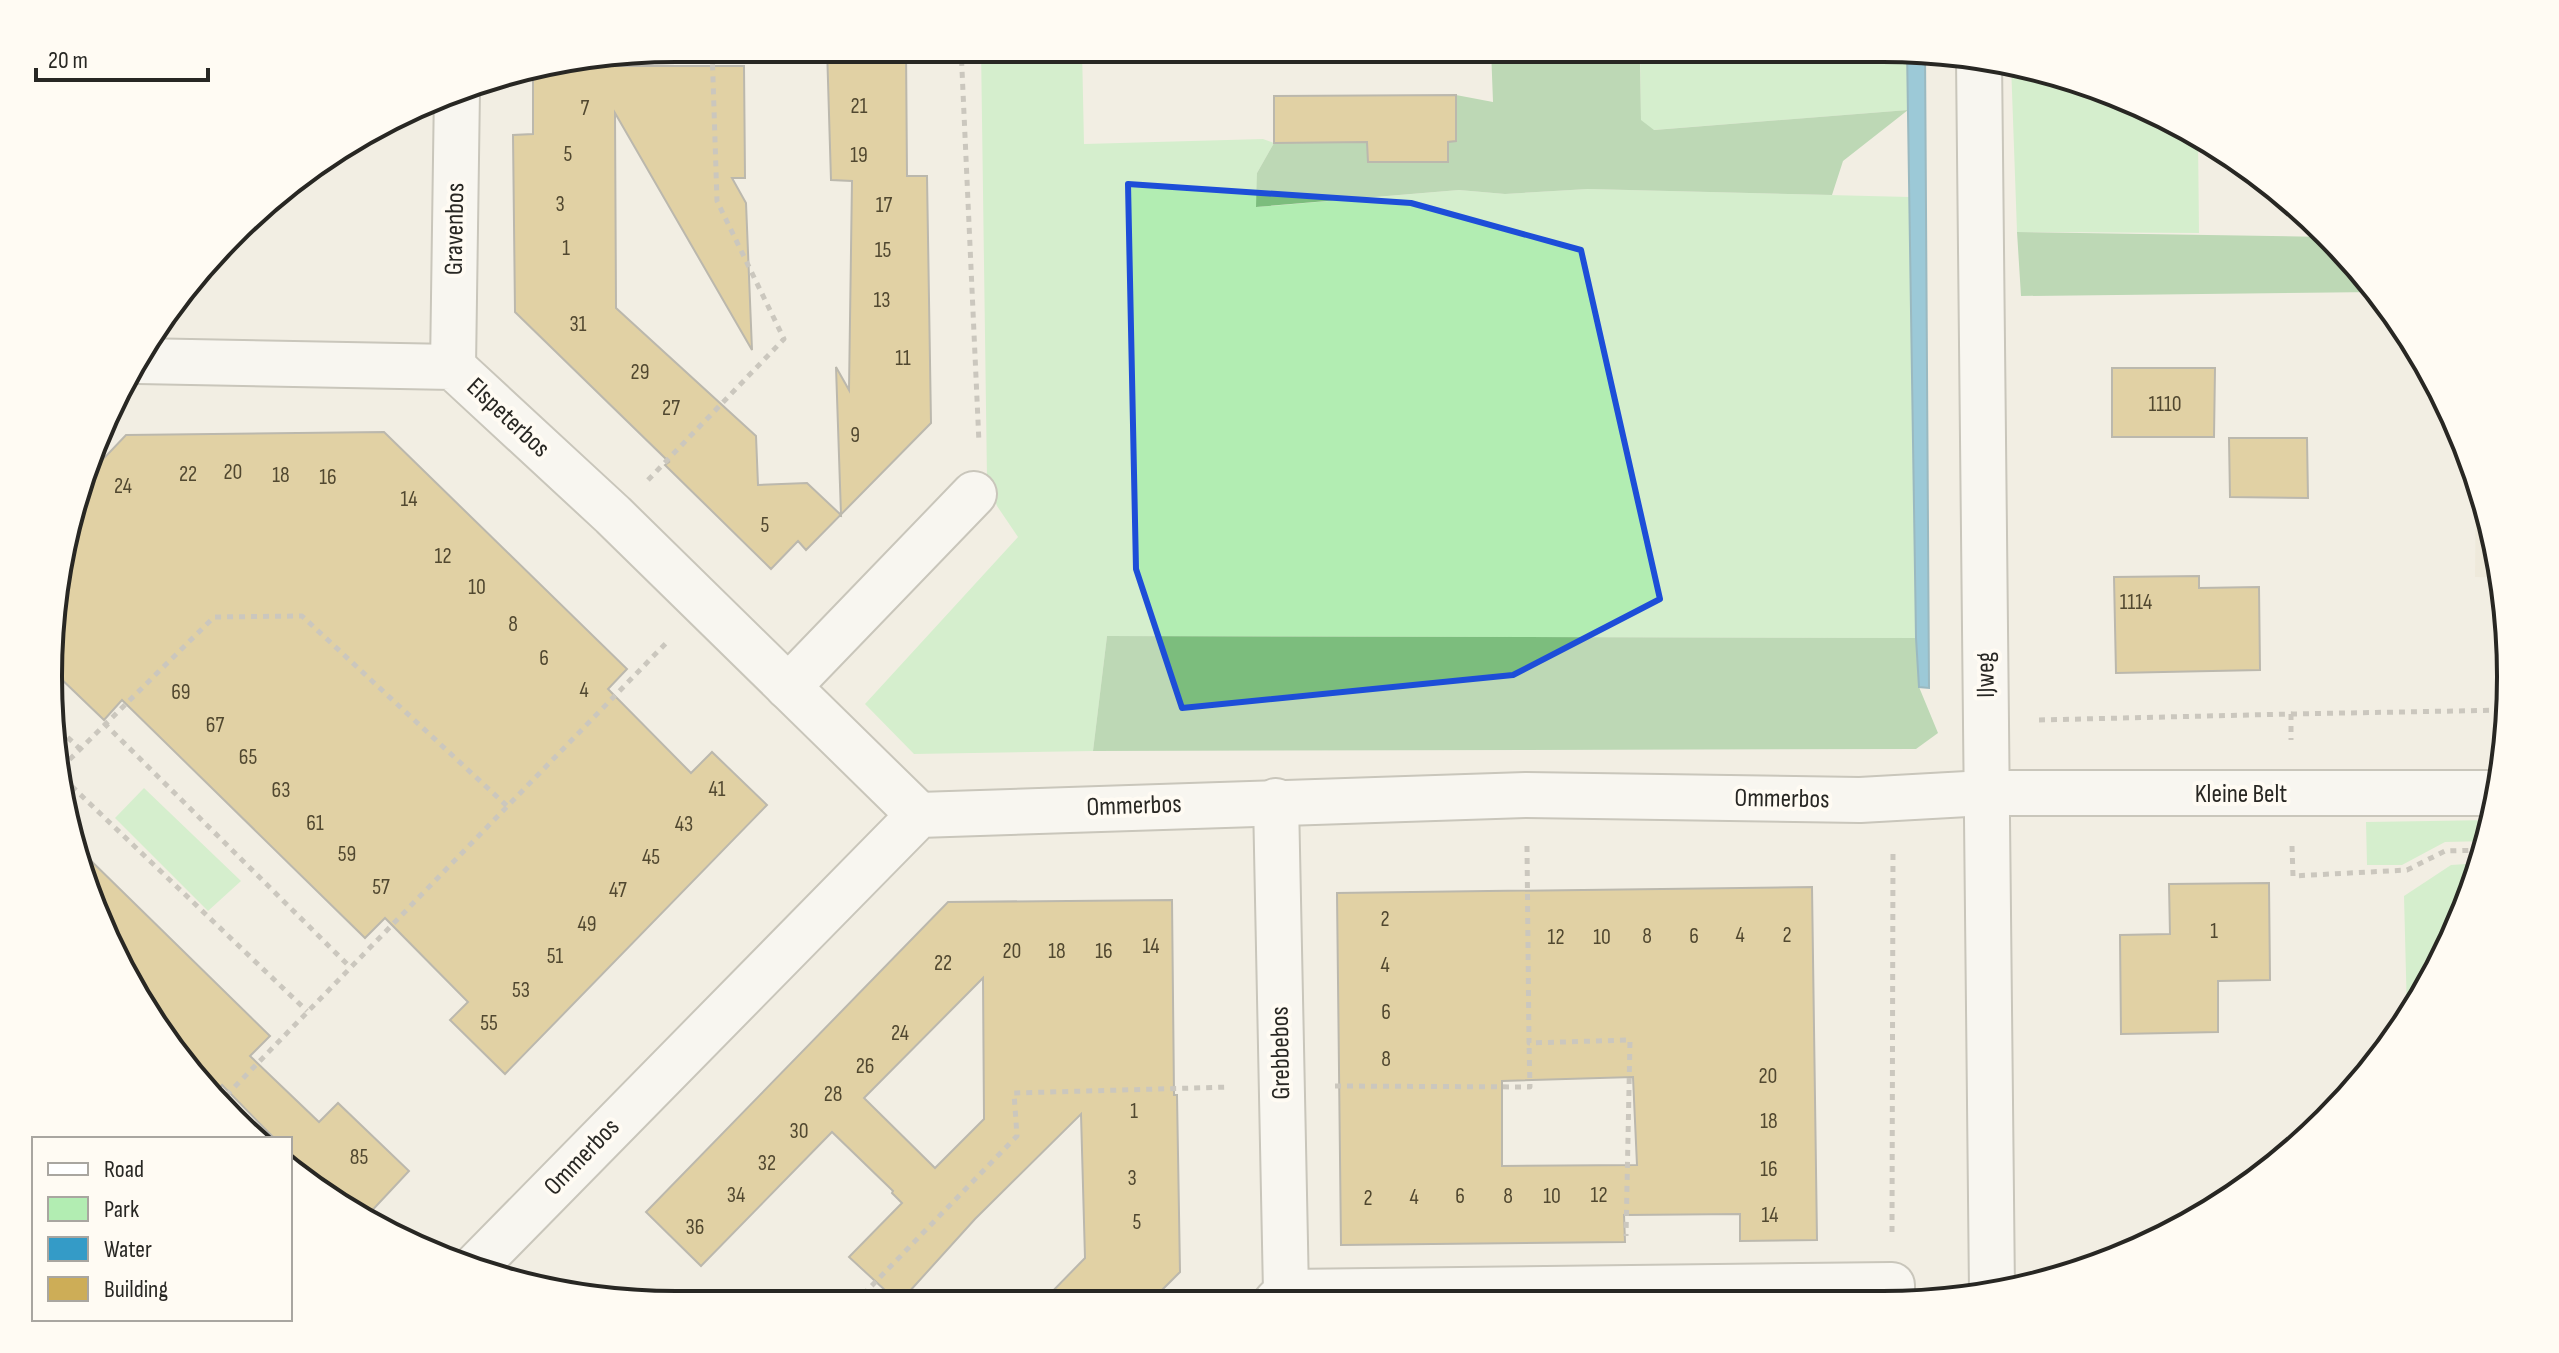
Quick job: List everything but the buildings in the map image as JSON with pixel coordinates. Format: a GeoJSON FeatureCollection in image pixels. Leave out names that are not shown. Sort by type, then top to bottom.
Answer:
{"type":"FeatureCollection","features":[{"type":"Feature","properties":{"kind":"street","name":"IJweg"},"geometry":{"type":"LineString","coordinates":[[1979,70],[1992,1281]]}},
{"type":"Feature","properties":{"kind":"street","name":"Gravenbos"},"geometry":{"type":"LineString","coordinates":[[453,367],[457,103]]}},
{"type":"Feature","properties":{"kind":"street","name":"Elspeterbos"},"geometry":{"type":"LineString","coordinates":[[149,361],[453,367],[613,515],[919,815]]}},
{"type":"Feature","properties":{"kind":"street"},"geometry":{"type":"LineString","coordinates":[[788,687],[974,494]]}},
{"type":"Feature","properties":{"kind":"street","name":"Kleine Belt"},"geometry":{"type":"LineString","coordinates":[[1985,793],[2486,793]]}},
{"type":"Feature","properties":{"kind":"street","name":"Ommerbos"},"geometry":{"type":"LineString","coordinates":[[483,1259],[919,815],[1526,795],[1893,799],[1985,793]]}},
{"type":"Feature","properties":{"kind":"street","name":"Grebbebos"},"geometry":{"type":"LineString","coordinates":[[1276,801],[1281,1291]]}},
{"type":"Feature","properties":{"kind":"street"},"geometry":{"type":"LineString","coordinates":[[1510,1291],[1625,1288],[1825,1291]]}},
{"type":"Feature","properties":{"kind":"path"},"geometry":{"type":"LineString","coordinates":[[613,515],[784,339],[717,201],[712,62]]}},
{"type":"Feature","properties":{"kind":"path"},"geometry":{"type":"LineString","coordinates":[[962,62],[981,480],[974,494]]}},
{"type":"Feature","properties":{"kind":"path"},"geometry":{"type":"LineString","coordinates":[[227,1095],[704,604]]}},
{"type":"Feature","properties":{"kind":"path"},"geometry":{"type":"LineString","coordinates":[[68,761],[214,617],[302,616],[507,806]]}},
{"type":"Feature","properties":{"kind":"path"},"geometry":{"type":"LineString","coordinates":[[2291,714],[2496,710]]}},
{"type":"Feature","properties":{"kind":"path"},"geometry":{"type":"LineString","coordinates":[[104,723],[350,967]]}},
{"type":"Feature","properties":{"kind":"path"},"geometry":{"type":"LineString","coordinates":[[65,735],[79,748]]}},
{"type":"Feature","properties":{"kind":"path"},"geometry":{"type":"LineString","coordinates":[[72,787],[307,1011]]}},
{"type":"Feature","properties":{"kind":"path"},"geometry":{"type":"LineString","coordinates":[[867,1291],[1017,1136],[1014,1093],[1281,1086],[1530,1087],[1526,795]]}},
{"type":"Feature","properties":{"kind":"path"},"geometry":{"type":"LineString","coordinates":[[1892,1291],[1893,799]]}},
{"type":"Feature","properties":{"kind":"path"},"geometry":{"type":"LineString","coordinates":[[1529,1043],[1630,1040],[1625,1288]]}},
{"type":"Feature","properties":{"kind":"highlighted area"},"geometry":{"type":"Polygon","coordinates":[[[1128,184],[1411,203],[1581,250],[1660,599],[1513,675],[1182,708],[1136,569],[1128,184]]]}},
{"type":"Feature","properties":{"kind":"shaded area"},"geometry":{"type":"Polygon","coordinates":[[[2476,516],[2489,578],[2475,577],[2476,516]]]}},
{"type":"Feature","properties":{"kind":"green space"},"geometry":{"type":"Polygon","coordinates":[[[981,62],[1082,62],[1084,144],[1263,139],[1274,143],[1257,173],[1257,207],[1459,190],[1505,194],[1588,189],[1910,197],[1916,638],[1107,636],[1093,751],[914,754],[865,704],[1018,537],[997,506],[987,480],[981,62]]]}},
{"type":"Feature","properties":{"kind":"green space"},"geometry":{"type":"Polygon","coordinates":[[[1491,62],[1640,62],[1641,120],[1654,130],[1908,110],[1843,161],[1832,195],[1588,189],[1505,194],[1459,190],[1256,207],[1257,173],[1274,143],[1367,142],[1368,162],[1448,162],[1448,142],[1456,141],[1456,95],[1493,102],[1491,62]]]}},
{"type":"Feature","properties":{"kind":"green space"},"geometry":{"type":"Polygon","coordinates":[[[1640,62],[1907,63],[1908,110],[1653,130],[1641,121],[1640,62]]]}},
{"type":"Feature","properties":{"kind":"green space"},"geometry":{"type":"Polygon","coordinates":[[[2011,76],[2042,83],[2118,109],[2198,149],[2199,233],[2017,232],[2011,76]]]}},
{"type":"Feature","properties":{"kind":"green space"},"geometry":{"type":"Polygon","coordinates":[[[2017,232],[2312,237],[2362,292],[2021,296],[2017,232]]]}},
{"type":"Feature","properties":{"kind":"green space"},"geometry":{"type":"Polygon","coordinates":[[[1107,636],[1916,638],[1919,687],[1938,733],[1916,749],[1093,751],[1107,636]]]}},
{"type":"Feature","properties":{"kind":"green space"},"geometry":{"type":"Polygon","coordinates":[[[144,788],[241,881],[208,911],[115,818],[144,788]]]}},
{"type":"Feature","properties":{"kind":"green space"},"geometry":{"type":"Polygon","coordinates":[[[2480,820],[2474,841],[2445,842],[2402,865],[2367,865],[2366,822],[2480,820]]]}},
{"type":"Feature","properties":{"kind":"green space"},"geometry":{"type":"Polygon","coordinates":[[[2467,864],[2434,948],[2407,997],[2404,896],[2451,865],[2467,864]]]}},
{"type":"Feature","properties":{"kind":"water"},"geometry":{"type":"Polygon","coordinates":[[[1907,63],[1925,63],[1929,688],[1919,687],[1907,63]]]}}]}
